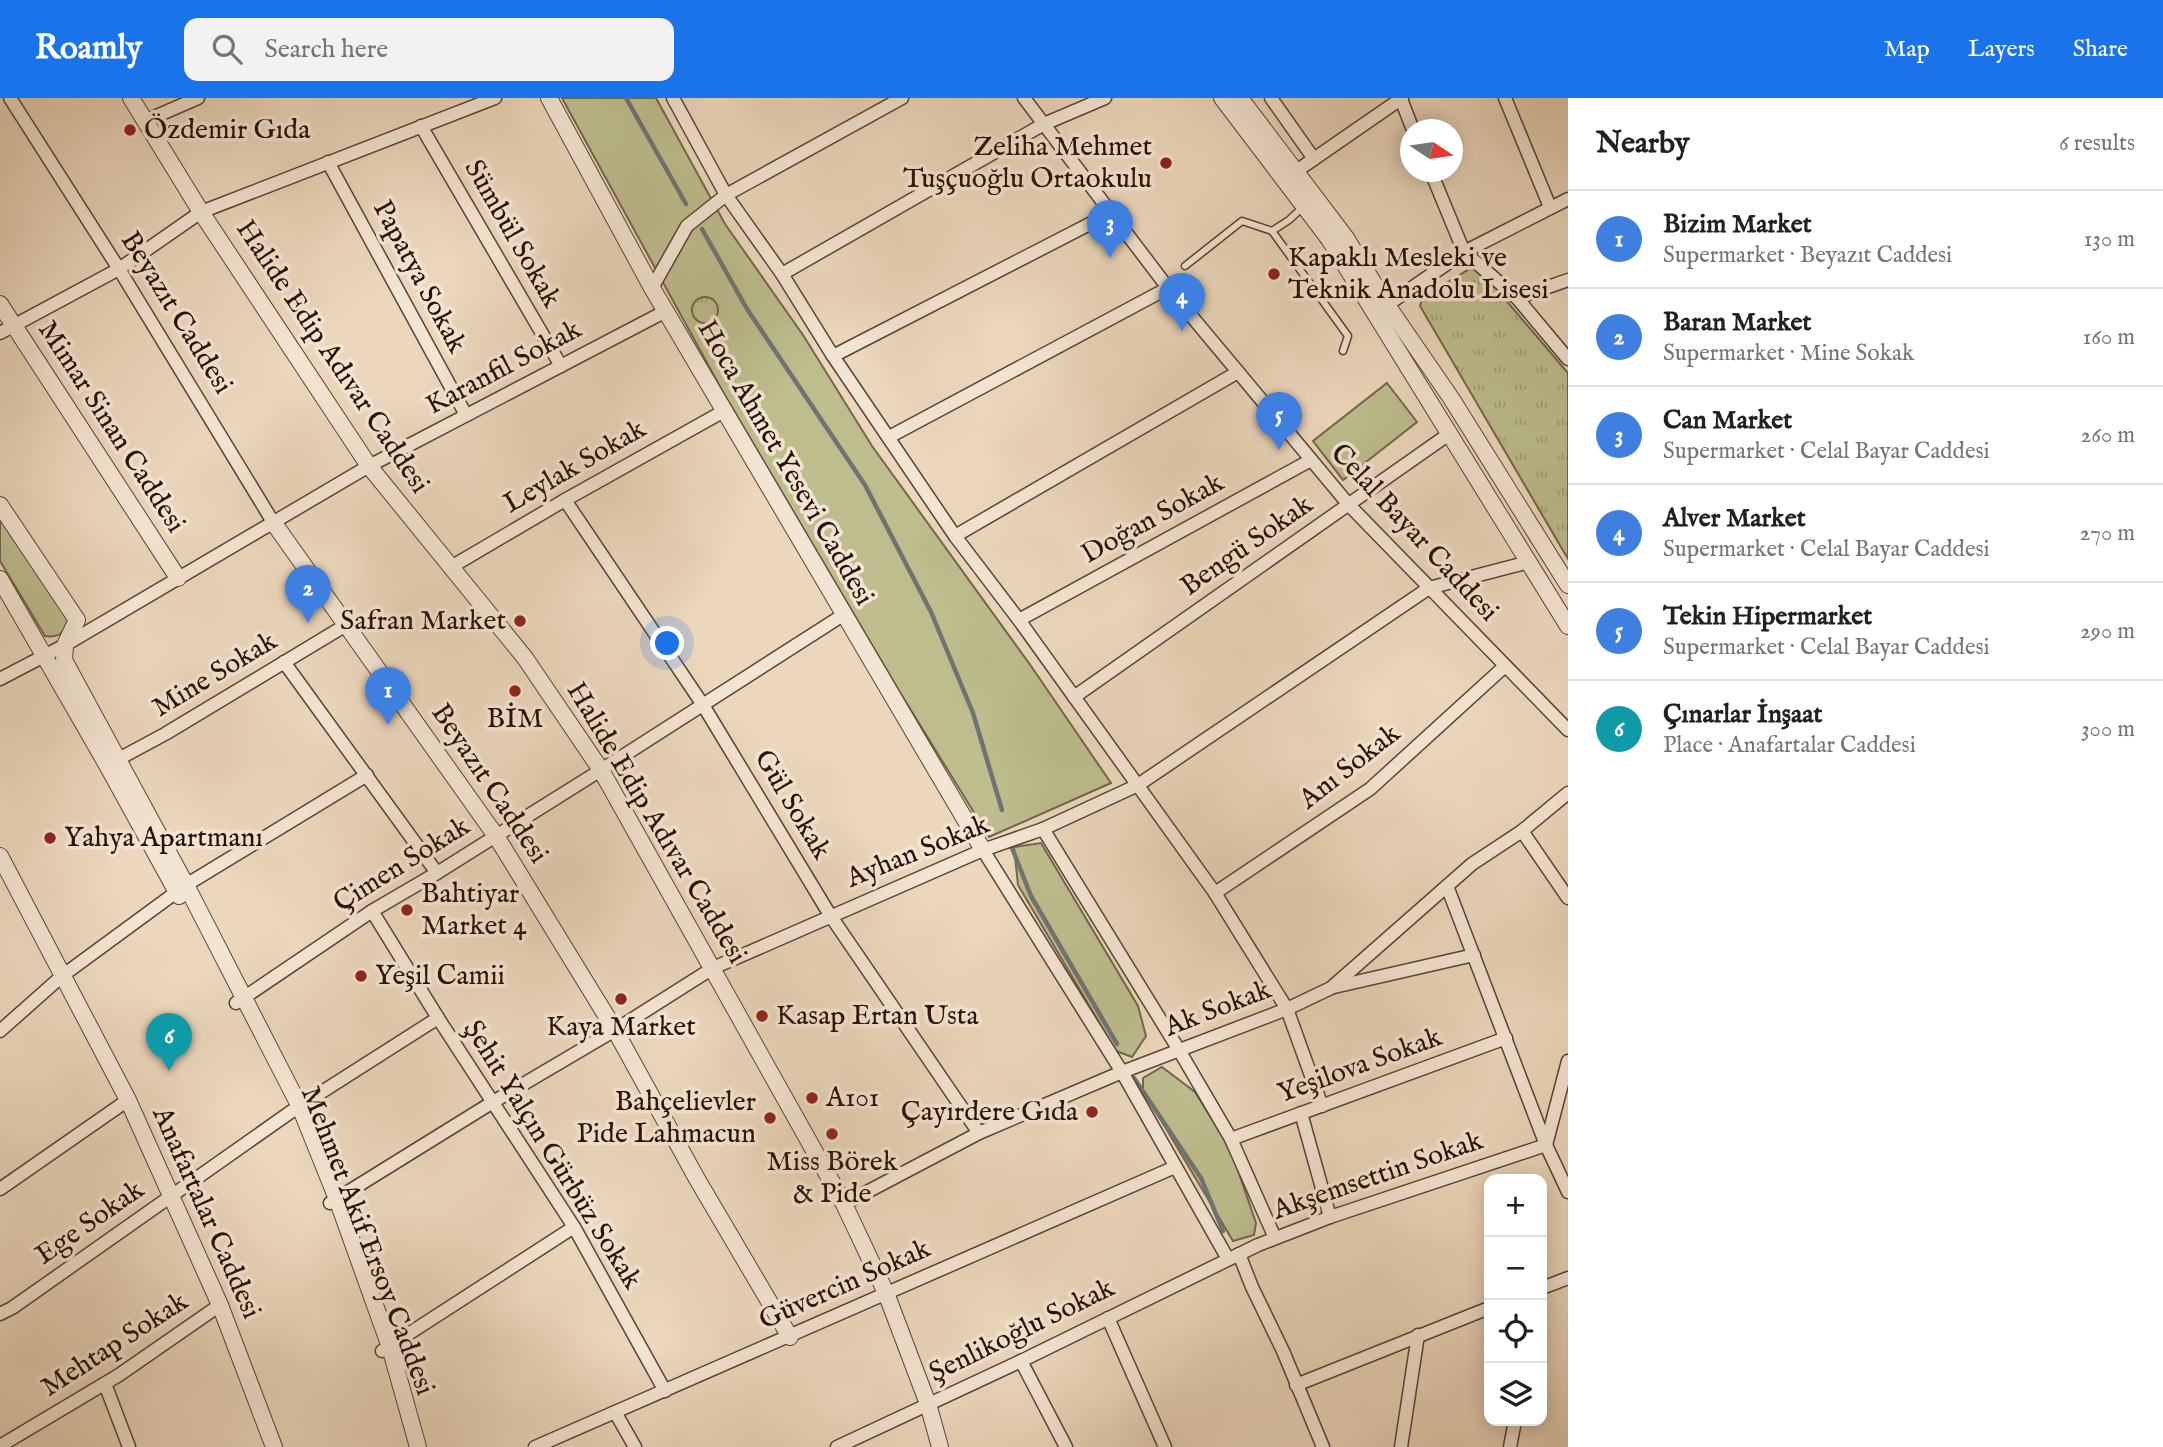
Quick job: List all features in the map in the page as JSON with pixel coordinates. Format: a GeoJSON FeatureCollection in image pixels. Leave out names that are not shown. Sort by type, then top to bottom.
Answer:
{"type":"FeatureCollection","features":[{"type":"Feature","properties":{"kind":"street","name":"Beyazıt Caddesi"},"geometry":{"type":"LineString","coordinates":[[10,98],[119,269],[273,523],[496,836],[615,1030],[790,1337]]}},
{"type":"Feature","properties":{"kind":"street","name":"Halide Edip Adıvar Caddesi"},"geometry":{"type":"LineString","coordinates":[[131,98],[201,212],[369,466],[525,658],[601,770],[844,1204],[886,1293],[928,1404],[940,1447]]}},
{"type":"Feature","properties":{"kind":"street"},"geometry":{"type":"LineString","coordinates":[[145,121],[198,98]]}},
{"type":"Feature","properties":{"kind":"street"},"geometry":{"type":"LineString","coordinates":[[7,330],[119,269],[201,212],[495,98]]}},
{"type":"Feature","properties":{"kind":"street","name":"Hoca Ahmet Yesevi Caddesi"},"geometry":{"type":"LineString","coordinates":[[549,98],[652,288],[983,850]]}},
{"type":"Feature","properties":{"kind":"street"},"geometry":{"type":"LineString","coordinates":[[673,98],[726,195],[782,274],[832,356],[955,536],[1019,620],[1215,893],[1287,1009],[1322,1106]]}},
{"type":"Feature","properties":{"kind":"street"},"geometry":{"type":"LineString","coordinates":[[652,288],[687,226],[726,195],[902,98]]}},
{"type":"Feature","properties":{"kind":"street","name":"Celal Bayar Caddesi"},"geometry":{"type":"LineString","coordinates":[[1024,98],[1168,288],[1349,505],[1568,730]]}},
{"type":"Feature","properties":{"kind":"street"},"geometry":{"type":"LineString","coordinates":[[782,274],[1044,124],[1105,98]]}},
{"type":"Feature","properties":{"kind":"street"},"geometry":{"type":"LineString","coordinates":[[1222,98],[1329,239],[1568,626]]}},
{"type":"Feature","properties":{"kind":"street"},"geometry":{"type":"LineString","coordinates":[[1240,98],[1346,238],[1387,305],[1451,398],[1568,585]]}},
{"type":"Feature","properties":{"kind":"street"},"geometry":{"type":"LineString","coordinates":[[1271,98],[1314,159]]}},
{"type":"Feature","properties":{"kind":"street"},"geometry":{"type":"LineString","coordinates":[[1295,172],[1401,98],[1409,119]]}},
{"type":"Feature","properties":{"kind":"street"},"geometry":{"type":"LineString","coordinates":[[1506,98],[1550,207]]}},
{"type":"Feature","properties":{"kind":"street","name":"Sümbül Sokak"},"geometry":{"type":"LineString","coordinates":[[421,126],[561,366]]}},
{"type":"Feature","properties":{"kind":"street","name":"Papatya Sokak"},"geometry":{"type":"LineString","coordinates":[[328,162],[466,415]]}},
{"type":"Feature","properties":{"kind":"street"},"geometry":{"type":"LineString","coordinates":[[1435,182],[1464,252],[1517,299],[1568,359]]}},
{"type":"Feature","properties":{"kind":"street"},"geometry":{"type":"LineString","coordinates":[[1387,305],[1464,252],[1568,198]]}},
{"type":"Feature","properties":{"kind":"street"},"geometry":{"type":"LineString","coordinates":[[832,356],[1111,213]]}},
{"type":"Feature","properties":{"kind":"street"},"geometry":{"type":"LineString","coordinates":[[1517,299],[1568,280]]}},
{"type":"Feature","properties":{"kind":"street"},"geometry":{"type":"LineString","coordinates":[[889,437],[1168,288]]}},
{"type":"Feature","properties":{"kind":"street","name":"Mimar Sinan Caddesi"},"geometry":{"type":"LineString","coordinates":[[0,304],[7,330],[178,578]]}},
{"type":"Feature","properties":{"kind":"street","name":"Karanfil Sokak"},"geometry":{"type":"LineString","coordinates":[[0,679],[46,656],[369,466],[666,311]]}},
{"type":"Feature","properties":{"kind":"street"},"geometry":{"type":"LineString","coordinates":[[955,536],[1238,372]]}},
{"type":"Feature","properties":{"kind":"street","name":"Leylak Sokak"},"geometry":{"type":"LineString","coordinates":[[451,567],[724,411]]}},
{"type":"Feature","properties":{"kind":"street","name":"Bengü Sokak"},"geometry":{"type":"LineString","coordinates":[[1074,697],[1449,434]]}},
{"type":"Feature","properties":{"kind":"street","name":"Doğan Sokak"},"geometry":{"type":"LineString","coordinates":[[1019,620],[1311,460]]}},
{"type":"Feature","properties":{"kind":"street","name":"Gül Sokak"},"geometry":{"type":"LineString","coordinates":[[565,500],[703,705],[830,915],[979,1133]]}},
{"type":"Feature","properties":{"kind":"street"},"geometry":{"type":"LineString","coordinates":[[0,505],[78,620],[65,645]]}},
{"type":"Feature","properties":{"kind":"street","name":"Ayhan Sokak"},"geometry":{"type":"LineString","coordinates":[[333,1201],[713,968],[983,850],[1042,830],[1138,785],[1429,588],[1529,562]]}},
{"type":"Feature","properties":{"kind":"street","name":"Mehmet Akif Ersoy Caddesi"},"geometry":{"type":"LineString","coordinates":[[0,579],[112,762]]}},
{"type":"Feature","properties":{"kind":"street","name":"Çimen Sokak"},"geometry":{"type":"LineString","coordinates":[[240,1001],[372,911],[496,836],[843,615]]}},
{"type":"Feature","properties":{"kind":"street","name":"Mine Sokak"},"geometry":{"type":"LineString","coordinates":[[112,762],[165,734],[346,625]]}},
{"type":"Feature","properties":{"kind":"street","name":"Mehmet Akif Ersoy Caddesi"},"geometry":{"type":"LineString","coordinates":[[65,645],[64,660],[112,762],[296,1109],[333,1201],[386,1349],[417,1447]]}},
{"type":"Feature","properties":{"kind":"street"},"geometry":{"type":"LineString","coordinates":[[284,662],[437,873]]}},
{"type":"Feature","properties":{"kind":"street","name":"Anı Sokak"},"geometry":{"type":"LineString","coordinates":[[1215,893],[1370,789],[1505,666]]}},
{"type":"Feature","properties":{"kind":"street"},"geometry":{"type":"LineString","coordinates":[[0,1031],[62,976],[181,889],[367,775]]}},
{"type":"Feature","properties":{"kind":"street","name":"Ak Sokak"},"geometry":{"type":"LineString","coordinates":[[844,1204],[979,1133],[1122,1072],[1287,1009],[1331,988],[1472,864],[1522,831],[1568,793]]}},
{"type":"Feature","properties":{"kind":"street"},"geometry":{"type":"LineString","coordinates":[[1042,830],[1231,1139],[1275,1238]]}},
{"type":"Feature","properties":{"kind":"street"},"geometry":{"type":"LineString","coordinates":[[1522,831],[1568,898]]}},
{"type":"Feature","properties":{"kind":"street"},"geometry":{"type":"LineString","coordinates":[[983,850],[1122,1072],[1175,1167],[1252,1287],[1283,1351],[1323,1447]]}},
{"type":"Feature","properties":{"kind":"street","name":"Anafartalar Caddesi"},"geometry":{"type":"LineString","coordinates":[[0,856],[128,1100],[172,1196],[220,1306],[269,1445]]}},
{"type":"Feature","properties":{"kind":"street"},"geometry":{"type":"LineString","coordinates":[[1447,886],[1546,1144],[1568,1192]]}},
{"type":"Feature","properties":{"kind":"street","name":"Şehit Yalçın Gürbüz Sokak"},"geometry":{"type":"LineString","coordinates":[[372,911],[574,1227],[665,1391]]}},
{"type":"Feature","properties":{"kind":"street"},"geometry":{"type":"LineString","coordinates":[[1331,988],[1474,955]]}},
{"type":"Feature","properties":{"kind":"street","name":"Ege Sokak"},"geometry":{"type":"LineString","coordinates":[[0,1314],[296,1109],[438,1018]]}},
{"type":"Feature","properties":{"kind":"street","name":"Yeşilova Sokak"},"geometry":{"type":"LineString","coordinates":[[1231,1139],[1506,1038]]}},
{"type":"Feature","properties":{"kind":"street"},"geometry":{"type":"LineString","coordinates":[[1546,1144],[1568,1061]]}},
{"type":"Feature","properties":{"kind":"street"},"geometry":{"type":"LineString","coordinates":[[0,1189],[128,1100]]}},
{"type":"Feature","properties":{"kind":"street"},"geometry":{"type":"LineString","coordinates":[[1301,1113],[1330,1217]]}},
{"type":"Feature","properties":{"kind":"street","name":"Akşemsettin Sokak"},"geometry":{"type":"LineString","coordinates":[[1234,1256],[1330,1217],[1546,1144]]}},
{"type":"Feature","properties":{"kind":"street","name":"Güvercin Sokak"},"geometry":{"type":"LineString","coordinates":[[535,1447],[1175,1167]]}},
{"type":"Feature","properties":{"kind":"street"},"geometry":{"type":"LineString","coordinates":[[386,1349],[574,1227]]}},
{"type":"Feature","properties":{"kind":"street","name":"Şenlikoğlu Sokak"},"geometry":{"type":"LineString","coordinates":[[837,1447],[1021,1361],[1234,1256]]}},
{"type":"Feature","properties":{"kind":"street"},"geometry":{"type":"LineString","coordinates":[[1547,1286],[1568,1278]]}},
{"type":"Feature","properties":{"kind":"street","name":"Mehtap Sokak"},"geometry":{"type":"LineString","coordinates":[[0,1446],[105,1384],[220,1306]]}},
{"type":"Feature","properties":{"kind":"street"},"geometry":{"type":"LineString","coordinates":[[1296,1385],[1484,1310]]}},
{"type":"Feature","properties":{"kind":"street"},"geometry":{"type":"LineString","coordinates":[[1108,1318],[1165,1447]]}},
{"type":"Feature","properties":{"kind":"street"},"geometry":{"type":"LineString","coordinates":[[1401,1447],[1418,1335]]}},
{"type":"Feature","properties":{"kind":"street"},"geometry":{"type":"LineString","coordinates":[[1021,1361],[1066,1447]]}},
{"type":"Feature","properties":{"kind":"street"},"geometry":{"type":"LineString","coordinates":[[105,1384],[129,1447]]}},
{"type":"Feature","properties":{"kind":"street"},"geometry":{"type":"LineString","coordinates":[[615,1412],[635,1447]]}},
{"type":"Feature","properties":{"kind":"street"},"geometry":{"type":"LineString","coordinates":[[1510,1447],[1514,1426]]}},
{"type":"Feature","properties":{"kind":"lane"},"geometry":{"type":"LineString","coordinates":[[1272,231],[1304,206]]}},
{"type":"Feature","properties":{"kind":"lane"},"geometry":{"type":"LineString","coordinates":[[1185,266],[1242,221],[1272,231],[1348,336],[1343,351]]}},
{"type":"Feature","properties":{"kind":"green space"},"geometry":{"type":"Polygon","coordinates":[[[562,98],[656,98],[725,224],[803,335],[872,446],[1031,666],[1111,783],[989,837],[901,694],[723,392],[562,98]]]}},
{"type":"Feature","properties":{"kind":"green space"},"geometry":{"type":"Polygon","coordinates":[[[1476,265],[1568,373],[1568,559],[1420,306],[1423,297],[1476,265]]]}},
{"type":"Feature","properties":{"kind":"green space"},"geometry":{"type":"Polygon","coordinates":[[[705,297],[714,301],[718,310],[714,319],[705,323],[696,319],[692,310],[696,301],[705,297]]]}},
{"type":"Feature","properties":{"kind":"green space"},"geometry":{"type":"Polygon","coordinates":[[[1387,383],[1417,422],[1343,480],[1313,441],[1387,383]]]}},
{"type":"Feature","properties":{"kind":"green space"},"geometry":{"type":"Polygon","coordinates":[[[0,519],[68,619],[65,628],[58,635],[45,636],[0,561],[0,519]]]}},
{"type":"Feature","properties":{"kind":"green space"},"geometry":{"type":"Polygon","coordinates":[[[1041,843],[1138,1006],[1146,1036],[1132,1057],[1116,1051],[1018,885],[1014,847],[1041,843]]]}},
{"type":"Feature","properties":{"kind":"green space"},"geometry":{"type":"Polygon","coordinates":[[[1162,1067],[1195,1092],[1231,1150],[1256,1223],[1254,1235],[1233,1241],[1143,1090],[1143,1078],[1162,1067]]]}},
{"type":"Feature","properties":{"kind":"waterway"},"geometry":{"type":"LineString","coordinates":[[626,98],[686,204]]}},
{"type":"Feature","properties":{"kind":"waterway"},"geometry":{"type":"LineString","coordinates":[[702,229],[747,309],[865,485],[931,612],[973,713],[1002,810]]}},
{"type":"Feature","properties":{"kind":"waterway"},"geometry":{"type":"LineString","coordinates":[[1010,843],[1031,896],[1117,1044]]}},
{"type":"Feature","properties":{"kind":"waterway"},"geometry":{"type":"LineString","coordinates":[[1134,1078],[1201,1178],[1223,1231]]}},
{"type":"Feature","properties":{"kind":"place","name":"Özdemir Gıda"},"geometry":{"type":"Point","coordinates":[130,130]}},
{"type":"Feature","properties":{"kind":"place","name":"Zeliha Mehmet Tuşçuoğlu Ortaokulu"},"geometry":{"type":"Point","coordinates":[1166,163]}},
{"type":"Feature","properties":{"kind":"place","name":"Can Market"},"geometry":{"type":"Point","coordinates":[1110,258]}},
{"type":"Feature","properties":{"kind":"place","name":"Kapaklı Mesleki ve Teknik Anadolu Lisesi"},"geometry":{"type":"Point","coordinates":[1274,274]}},
{"type":"Feature","properties":{"kind":"place","name":"Alver Market"},"geometry":{"type":"Point","coordinates":[1182,331]}},
{"type":"Feature","properties":{"kind":"place","name":"Tekin Hipermarket"},"geometry":{"type":"Point","coordinates":[1279,450]}},
{"type":"Feature","properties":{"kind":"place","name":"Safran Market"},"geometry":{"type":"Point","coordinates":[520,621]}},
{"type":"Feature","properties":{"kind":"place","name":"Baran Market"},"geometry":{"type":"Point","coordinates":[308,623]}},
{"type":"Feature","properties":{"kind":"place","name":"BİM"},"geometry":{"type":"Point","coordinates":[515,691]}},
{"type":"Feature","properties":{"kind":"place","name":"Bizim Market"},"geometry":{"type":"Point","coordinates":[388,725]}},
{"type":"Feature","properties":{"kind":"place","name":"Yahya Apartmanı"},"geometry":{"type":"Point","coordinates":[50,838]}},
{"type":"Feature","properties":{"kind":"place","name":"Bahtiyar Market 4"},"geometry":{"type":"Point","coordinates":[407,910]}},
{"type":"Feature","properties":{"kind":"place","name":"Yeşil Camii"},"geometry":{"type":"Point","coordinates":[361,976]}},
{"type":"Feature","properties":{"kind":"place","name":"Kaya Market"},"geometry":{"type":"Point","coordinates":[621,999]}},
{"type":"Feature","properties":{"kind":"place","name":"Kasap Ertan Usta"},"geometry":{"type":"Point","coordinates":[762,1016]}},
{"type":"Feature","properties":{"kind":"place","name":"Çınarlar İnşaat"},"geometry":{"type":"Point","coordinates":[169,1071]}},
{"type":"Feature","properties":{"kind":"place","name":"A101"},"geometry":{"type":"Point","coordinates":[812,1098]}},
{"type":"Feature","properties":{"kind":"place","name":"Çayırdere Gıda"},"geometry":{"type":"Point","coordinates":[1092,1112]}},
{"type":"Feature","properties":{"kind":"place","name":"Bahçelievler Pide Lahmacun"},"geometry":{"type":"Point","coordinates":[770,1118]}},
{"type":"Feature","properties":{"kind":"place","name":"Miss Börek & Pide"},"geometry":{"type":"Point","coordinates":[832,1134]}}]}
